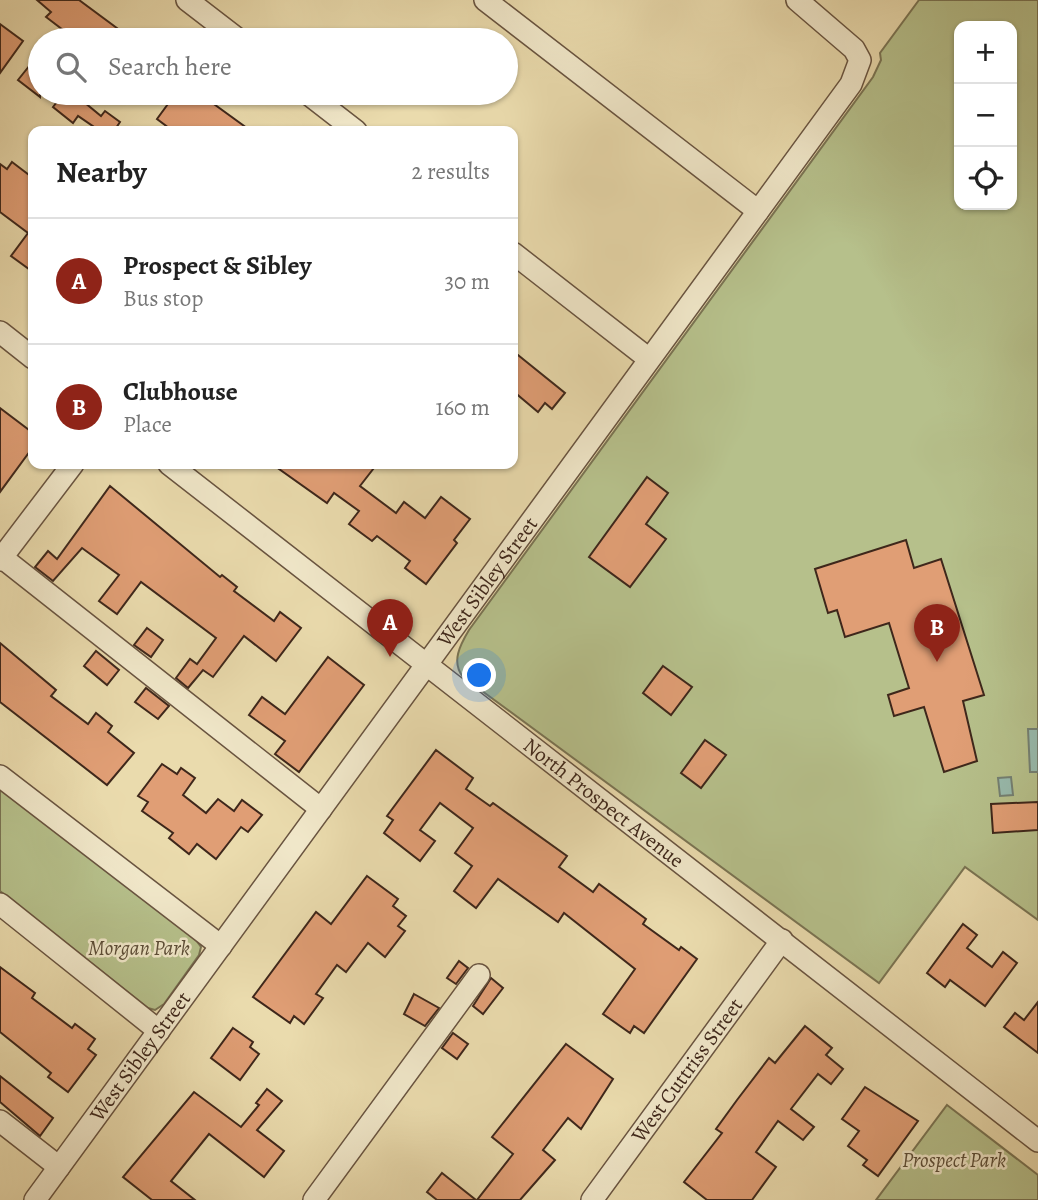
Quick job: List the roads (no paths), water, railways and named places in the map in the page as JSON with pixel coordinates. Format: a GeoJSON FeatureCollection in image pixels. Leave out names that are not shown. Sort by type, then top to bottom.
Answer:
{"type":"FeatureCollection","features":[{"type":"Feature","properties":{"kind":"street"},"geometry":{"type":"LineString","coordinates":[[187,0],[223,28]]}},
{"type":"Feature","properties":{"kind":"street"},"geometry":{"type":"LineString","coordinates":[[485,0],[758,211]]}},
{"type":"Feature","properties":{"kind":"street","name":"West Sibley Street"},"geometry":{"type":"LineString","coordinates":[[35,1200],[851,83],[860,60],[846,40],[797,0]]}},
{"type":"Feature","properties":{"kind":"street"},"geometry":{"type":"LineString","coordinates":[[322,105],[350,126]]}},
{"type":"Feature","properties":{"kind":"street"},"geometry":{"type":"LineString","coordinates":[[518,257],[649,359]]}},
{"type":"Feature","properties":{"kind":"street"},"geometry":{"type":"LineString","coordinates":[[0,332],[28,354]]}},
{"type":"Feature","properties":{"kind":"street"},"geometry":{"type":"LineString","coordinates":[[69,469],[1,558],[321,809]]}},
{"type":"Feature","properties":{"kind":"street","name":"North Prospect Avenue"},"geometry":{"type":"LineString","coordinates":[[175,469],[1038,1141]]}},
{"type":"Feature","properties":{"kind":"street"},"geometry":{"type":"LineString","coordinates":[[0,776],[221,946]]}},
{"type":"Feature","properties":{"kind":"street"},"geometry":{"type":"LineString","coordinates":[[0,904],[159,1031]]}},
{"type":"Feature","properties":{"kind":"street","name":"West Cuttriss Street"},"geometry":{"type":"LineString","coordinates":[[592,1200],[782,940]]}},
{"type":"Feature","properties":{"kind":"street"},"geometry":{"type":"LineString","coordinates":[[314,1200],[478,975]]}},
{"type":"Feature","properties":{"kind":"street"},"geometry":{"type":"LineString","coordinates":[[0,1121],[59,1167]]}},
{"type":"Feature","properties":{"kind":"place","name":"Prospect & Sibley"},"geometry":{"type":"Point","coordinates":[390,657]}},
{"type":"Feature","properties":{"kind":"place","name":"Clubhouse"},"geometry":{"type":"Point","coordinates":[937,662]}},
{"type":"Feature","properties":{"kind":"park label","name":"Morgan Park"},"geometry":{"type":"Point","coordinates":[139,948]}},
{"type":"Feature","properties":{"kind":"park label","name":"Prospect Park"},"geometry":{"type":"Point","coordinates":[954,1160]}}]}
